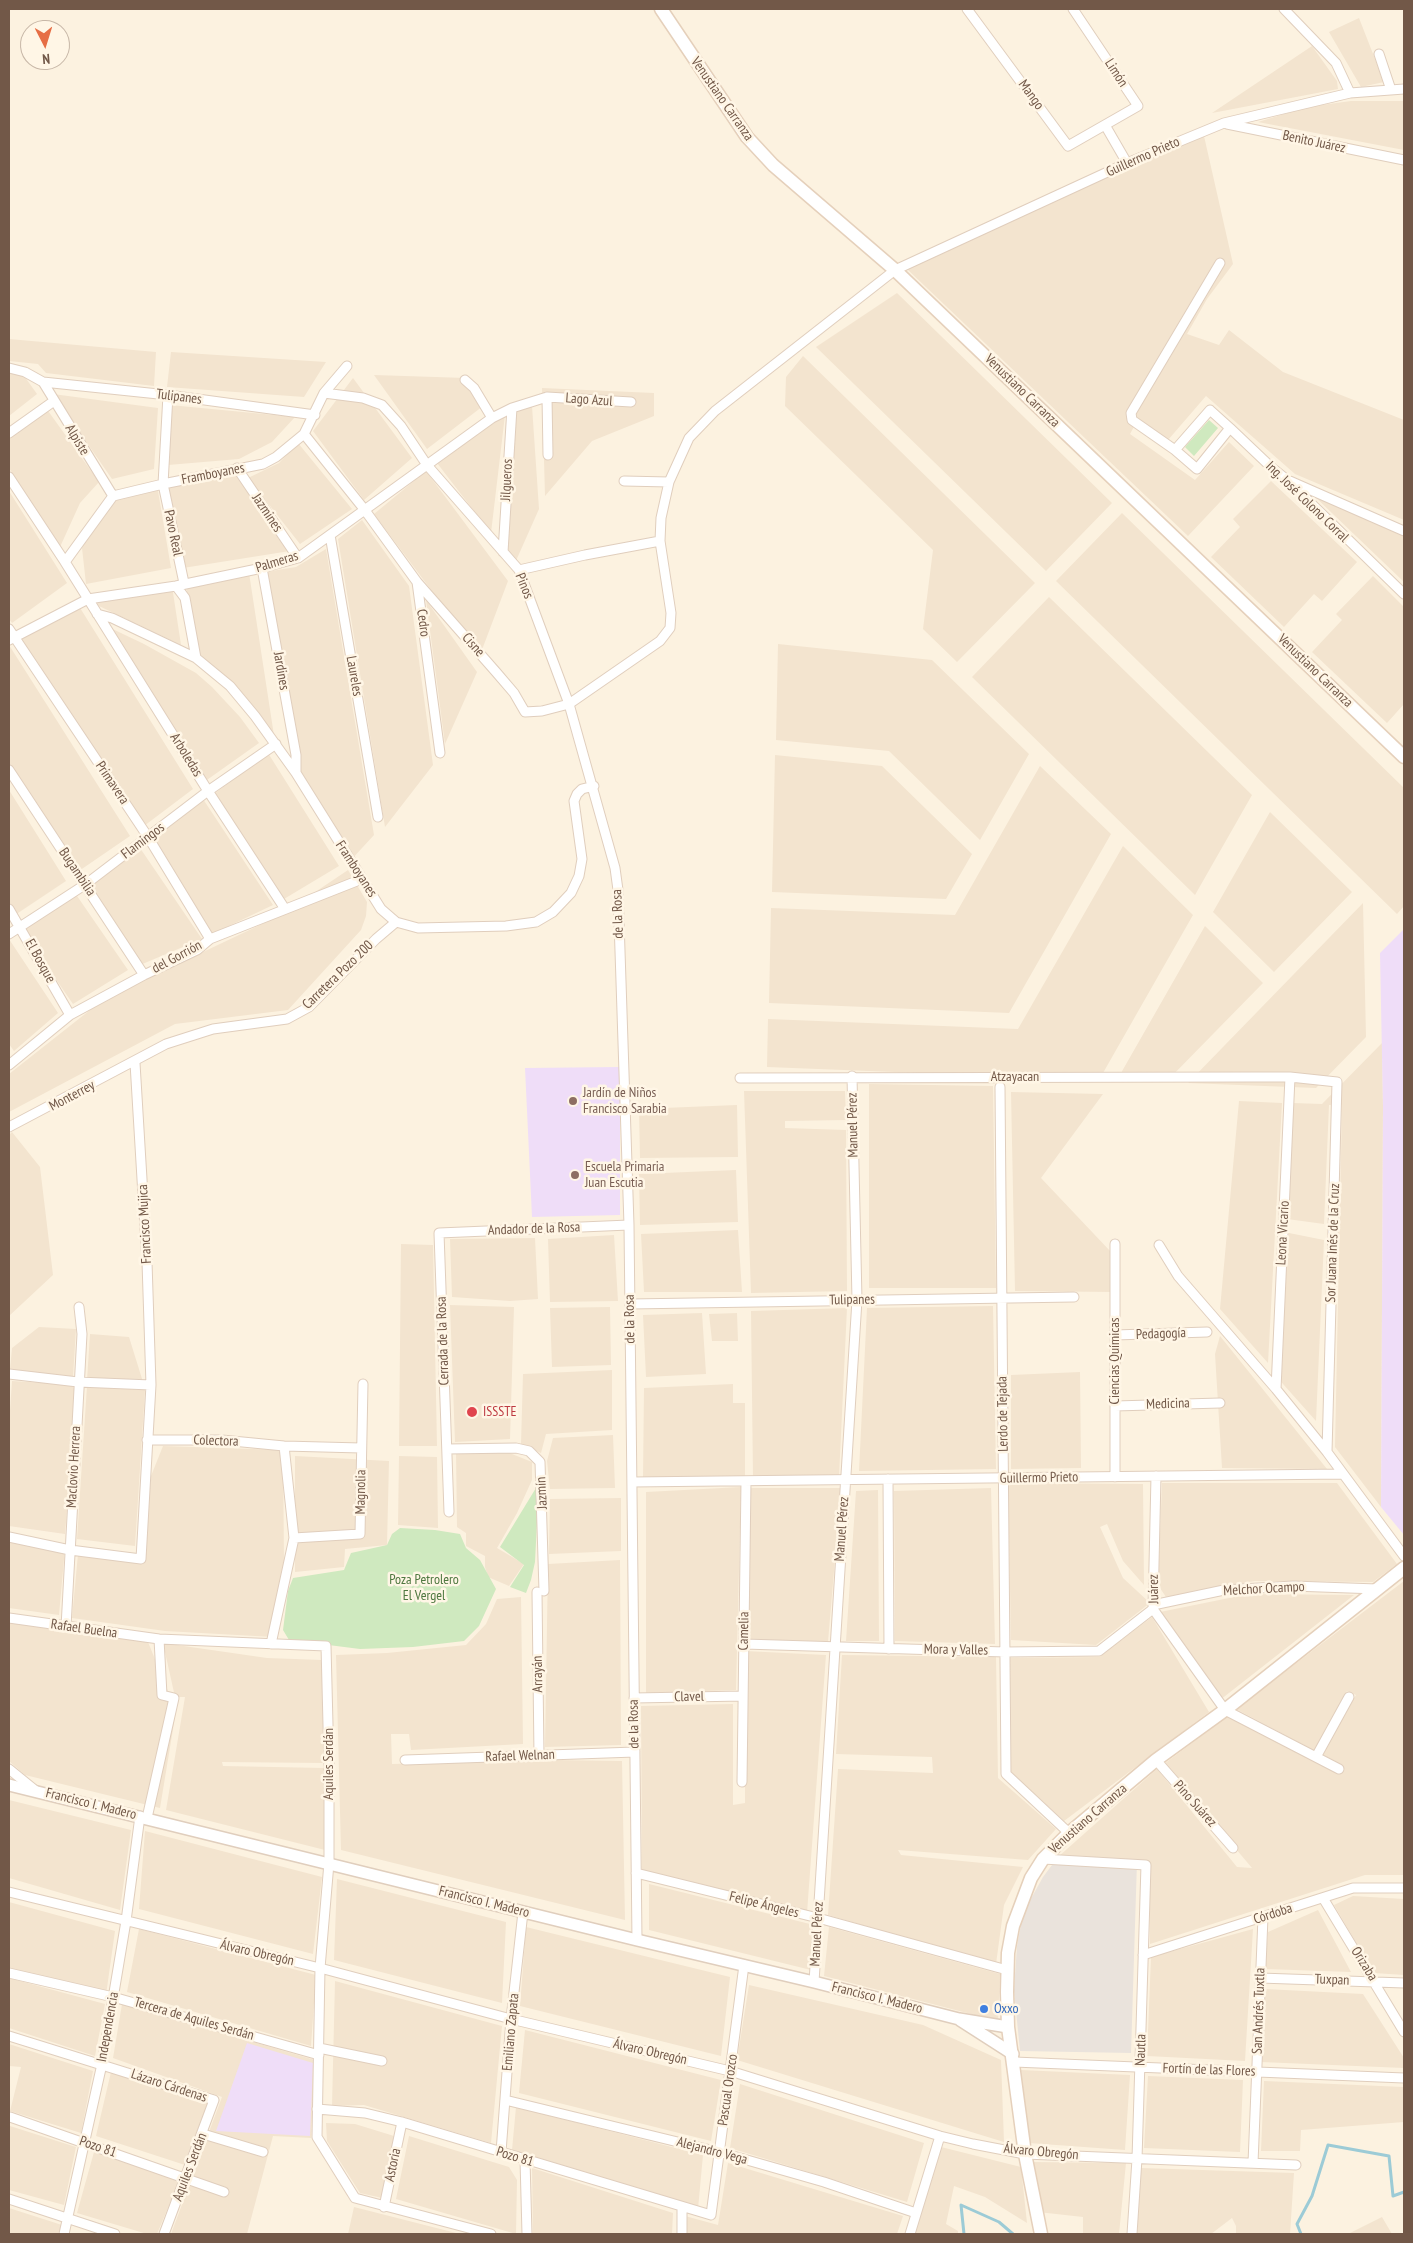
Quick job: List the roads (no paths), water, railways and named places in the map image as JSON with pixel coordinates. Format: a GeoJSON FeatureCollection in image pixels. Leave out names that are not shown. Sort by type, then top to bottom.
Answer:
{"type":"FeatureCollection","features":[{"type":"Feature","properties":{"kind":"main road","name":"Venustiano Carranza"},"geometry":{"type":"LineString","coordinates":[[660,9],[747,137],[774,165],[895,270],[1404,757]]}},
{"type":"Feature","properties":{"kind":"main road","name":"Venustiano Carranza"},"geometry":{"type":"LineString","coordinates":[[1040,2234],[1037,2209],[1025,2154],[1008,2027],[1007,1970],[1013,1926],[1024,1895],[1043,1859],[1069,1833],[1156,1760],[1225,1710],[1404,1568]]}},
{"type":"Feature","properties":{"kind":"street","name":"Mango"},"geometry":{"type":"LineString","coordinates":[[967,9],[1068,146],[1105,125]]}},
{"type":"Feature","properties":{"kind":"street","name":"Limón"},"geometry":{"type":"LineString","coordinates":[[1073,9],[1138,106],[1105,125]]}},
{"type":"Feature","properties":{"kind":"street"},"geometry":{"type":"LineString","coordinates":[[1284,9],[1336,63],[1350,93]]}},
{"type":"Feature","properties":{"kind":"street"},"geometry":{"type":"LineString","coordinates":[[1379,54],[1391,90]]}},
{"type":"Feature","properties":{"kind":"street","name":"Guillermo Prieto"},"geometry":{"type":"LineString","coordinates":[[569,704],[660,641],[670,628],[671,613],[660,541],[661,518],[669,482],[689,438],[715,411],[895,270],[1127,163],[1224,123],[1350,93],[1404,90]]}},
{"type":"Feature","properties":{"kind":"street","name":"Benito Juárez"},"geometry":{"type":"LineString","coordinates":[[1224,123],[1404,160]]}},
{"type":"Feature","properties":{"kind":"street"},"geometry":{"type":"LineString","coordinates":[[1105,125],[1127,163]]}},
{"type":"Feature","properties":{"kind":"street"},"geometry":{"type":"LineString","coordinates":[[1220,263],[1131,413],[1132,420],[1197,468],[1230,428]]}},
{"type":"Feature","properties":{"kind":"street","name":"Framboyanes"},"geometry":{"type":"LineString","coordinates":[[113,496],[270,461],[304,434],[315,415],[324,393],[347,366]]}},
{"type":"Feature","properties":{"kind":"street"},"geometry":{"type":"LineString","coordinates":[[9,368],[25,372],[43,382]]}},
{"type":"Feature","properties":{"kind":"street"},"geometry":{"type":"LineString","coordinates":[[466,380],[474,388],[492,418]]}},
{"type":"Feature","properties":{"kind":"street","name":"Tulipanes"},"geometry":{"type":"LineString","coordinates":[[43,382],[168,395],[315,415]]}},
{"type":"Feature","properties":{"kind":"street","name":"Alpiste"},"geometry":{"type":"LineString","coordinates":[[43,382],[113,496]]}},
{"type":"Feature","properties":{"kind":"street","name":"Pinos"},"geometry":{"type":"LineString","coordinates":[[324,393],[363,398],[382,405],[401,426],[427,465],[519,570],[569,704]]}},
{"type":"Feature","properties":{"kind":"street","name":"Pavo Real"},"geometry":{"type":"LineString","coordinates":[[168,395],[163,484],[180,584],[185,598],[196,658]]}},
{"type":"Feature","properties":{"kind":"street","name":"Lago Azul"},"geometry":{"type":"LineString","coordinates":[[547,397],[548,455]]}},
{"type":"Feature","properties":{"kind":"street","name":"Lago Azul"},"geometry":{"type":"LineString","coordinates":[[512,408],[547,397],[631,402]]}},
{"type":"Feature","properties":{"kind":"street"},"geometry":{"type":"LineString","coordinates":[[9,433],[54,401]]}},
{"type":"Feature","properties":{"kind":"street","name":"Palmeras"},"geometry":{"type":"LineString","coordinates":[[10,635],[88,599],[262,568],[298,558],[492,418],[512,408]]}},
{"type":"Feature","properties":{"kind":"street","name":"Jilgueros"},"geometry":{"type":"LineString","coordinates":[[503,552],[512,408]]}},
{"type":"Feature","properties":{"kind":"street","name":"Ing. José Colono Corral"},"geometry":{"type":"LineString","coordinates":[[1175,450],[1210,410],[1286,479],[1404,594]]}},
{"type":"Feature","properties":{"kind":"street"},"geometry":{"type":"LineString","coordinates":[[304,434],[364,509]]}},
{"type":"Feature","properties":{"kind":"street","name":"Jazmines"},"geometry":{"type":"LineString","coordinates":[[237,468],[298,558]]}},
{"type":"Feature","properties":{"kind":"street"},"geometry":{"type":"LineString","coordinates":[[9,477],[88,599]]}},
{"type":"Feature","properties":{"kind":"street"},"geometry":{"type":"LineString","coordinates":[[1286,479],[1404,531]]}},
{"type":"Feature","properties":{"kind":"street"},"geometry":{"type":"LineString","coordinates":[[624,481],[669,482]]}},
{"type":"Feature","properties":{"kind":"street"},"geometry":{"type":"LineString","coordinates":[[65,562],[113,496]]}},
{"type":"Feature","properties":{"kind":"street","name":"Cedro"},"geometry":{"type":"LineString","coordinates":[[364,509],[417,582],[440,753]]}},
{"type":"Feature","properties":{"kind":"street","name":"Laureles"},"geometry":{"type":"LineString","coordinates":[[330,535],[378,817]]}},
{"type":"Feature","properties":{"kind":"street"},"geometry":{"type":"LineString","coordinates":[[519,570],[585,554],[660,541]]}},
{"type":"Feature","properties":{"kind":"street","name":"Jardines"},"geometry":{"type":"LineString","coordinates":[[262,568],[296,755],[296,773]]}},
{"type":"Feature","properties":{"kind":"street","name":"Cisne"},"geometry":{"type":"LineString","coordinates":[[417,582],[514,693],[525,712],[542,711],[569,704]]}},
{"type":"Feature","properties":{"kind":"street","name":"Arboledas"},"geometry":{"type":"LineString","coordinates":[[88,599],[208,791],[285,909]]}},
{"type":"Feature","properties":{"kind":"street","name":"Framboyanes"},"geometry":{"type":"LineString","coordinates":[[97,614],[112,618],[196,658],[230,686],[276,744],[296,773],[381,909],[396,922]]}},
{"type":"Feature","properties":{"kind":"street","name":"Primavera"},"geometry":{"type":"LineString","coordinates":[[10,635],[148,837],[210,939]]}},
{"type":"Feature","properties":{"kind":"street","name":"de la Rosa"},"geometry":{"type":"LineString","coordinates":[[569,704],[594,786],[615,868],[618,890],[629,1225],[637,1940]]}},
{"type":"Feature","properties":{"kind":"street","name":"Flamingos"},"geometry":{"type":"LineString","coordinates":[[9,934],[86,884],[208,791],[276,744]]}},
{"type":"Feature","properties":{"kind":"street","name":"Bugambilia"},"geometry":{"type":"LineString","coordinates":[[9,772],[86,884],[144,975]]}},
{"type":"Feature","properties":{"kind":"street"},"geometry":{"type":"LineString","coordinates":[[396,922],[418,928],[506,926],[536,922],[553,912],[571,893],[579,876],[582,859],[574,801],[582,789],[594,786]]}},
{"type":"Feature","properties":{"kind":"street","name":"del Gorrión"},"geometry":{"type":"LineString","coordinates":[[9,1065],[70,1015],[144,975],[197,950],[210,939],[362,880]]}},
{"type":"Feature","properties":{"kind":"street","name":"El Bosque"},"geometry":{"type":"LineString","coordinates":[[9,909],[70,1015]]}},
{"type":"Feature","properties":{"kind":"street","name":"Carretera Pozo 200"},"geometry":{"type":"LineString","coordinates":[[135,1063],[166,1044],[213,1029],[287,1020],[309,1007],[376,939],[396,922]]}},
{"type":"Feature","properties":{"kind":"street","name":"Monterrey"},"geometry":{"type":"LineString","coordinates":[[9,1128],[135,1063]]}},
{"type":"Feature","properties":{"kind":"street","name":"Francisco Mujica"},"geometry":{"type":"LineString","coordinates":[[9,1537],[70,1550],[141,1559],[150,1385],[148,1262],[135,1063]]}},
{"type":"Feature","properties":{"kind":"street","name":"Atzayacan"},"geometry":{"type":"LineString","coordinates":[[740,1078],[852,1076],[1290,1077]]}},
{"type":"Feature","properties":{"kind":"street","name":"Manuel Pérez"},"geometry":{"type":"LineString","coordinates":[[814,1982],[856,1300],[852,1076]]}},
{"type":"Feature","properties":{"kind":"street","name":"Leona Vicario"},"geometry":{"type":"LineString","coordinates":[[1276,1389],[1290,1077]]}},
{"type":"Feature","properties":{"kind":"street","name":"Sor Juana Inés de la Cruz"},"geometry":{"type":"LineString","coordinates":[[1290,1077],[1337,1082],[1327,1452]]}},
{"type":"Feature","properties":{"kind":"street","name":"Lerdo de Tejada"},"geometry":{"type":"LineString","coordinates":[[1000,1087],[1006,1774],[1069,1833]]}},
{"type":"Feature","properties":{"kind":"street","name":"Andador de la Rosa"},"geometry":{"type":"LineString","coordinates":[[439,1233],[629,1225]]}},
{"type":"Feature","properties":{"kind":"street","name":"Cerrada de la Rosa"},"geometry":{"type":"LineString","coordinates":[[439,1233],[447,1449]]}},
{"type":"Feature","properties":{"kind":"street","name":"Ciencias Químicas"},"geometry":{"type":"LineString","coordinates":[[1115,1244],[1115,1477]]}},
{"type":"Feature","properties":{"kind":"street"},"geometry":{"type":"LineString","coordinates":[[1159,1245],[1178,1276],[1276,1389],[1327,1452],[1404,1556]]}},
{"type":"Feature","properties":{"kind":"street","name":"Tulipanes"},"geometry":{"type":"LineString","coordinates":[[630,1304],[1074,1297]]}},
{"type":"Feature","properties":{"kind":"street","name":"Maclovio Herrera"},"geometry":{"type":"LineString","coordinates":[[66,1627],[82,1334],[78,1307]]}},
{"type":"Feature","properties":{"kind":"street","name":"Pedagogía"},"geometry":{"type":"LineString","coordinates":[[1115,1335],[1207,1332]]}},
{"type":"Feature","properties":{"kind":"street"},"geometry":{"type":"LineString","coordinates":[[9,1374],[78,1382],[150,1385]]}},
{"type":"Feature","properties":{"kind":"street","name":"Magnolia"},"geometry":{"type":"LineString","coordinates":[[294,1538],[360,1534],[363,1384]]}},
{"type":"Feature","properties":{"kind":"street","name":"Medicina"},"geometry":{"type":"LineString","coordinates":[[1115,1406],[1220,1403]]}},
{"type":"Feature","properties":{"kind":"street","name":"Colectora"},"geometry":{"type":"LineString","coordinates":[[147,1440],[222,1440],[284,1446],[361,1448]]}},
{"type":"Feature","properties":{"kind":"street"},"geometry":{"type":"LineString","coordinates":[[271,1644],[294,1538],[284,1446]]}},
{"type":"Feature","properties":{"kind":"street","name":"Jazmín"},"geometry":{"type":"LineString","coordinates":[[447,1449],[516,1448],[529,1451],[540,1462],[540,1592]]}},
{"type":"Feature","properties":{"kind":"street"},"geometry":{"type":"LineString","coordinates":[[447,1449],[449,1512]]}},
{"type":"Feature","properties":{"kind":"street","name":"Guillermo Prieto"},"geometry":{"type":"LineString","coordinates":[[632,1482],[1343,1474]]}},
{"type":"Feature","properties":{"kind":"street","name":"Juárez"},"geometry":{"type":"LineString","coordinates":[[1156,1476],[1153,1607],[1225,1710]]}},
{"type":"Feature","properties":{"kind":"street"},"geometry":{"type":"LineString","coordinates":[[888,1479],[888,1649]]}},
{"type":"Feature","properties":{"kind":"street","name":"Camelia"},"geometry":{"type":"LineString","coordinates":[[742,1782],[746,1481]]}},
{"type":"Feature","properties":{"kind":"street","name":"Melchor Ocampo"},"geometry":{"type":"LineString","coordinates":[[1153,1607],[1224,1590],[1293,1586],[1377,1589]]}},
{"type":"Feature","properties":{"kind":"street","name":"Arrayán"},"geometry":{"type":"LineString","coordinates":[[540,1592],[540,1756]]}},
{"type":"Feature","properties":{"kind":"street","name":"Mora y Valles"},"geometry":{"type":"LineString","coordinates":[[744,1644],[1005,1652],[1099,1651],[1153,1607]]}},
{"type":"Feature","properties":{"kind":"street","name":"Rafael Buelna"},"geometry":{"type":"LineString","coordinates":[[9,1618],[159,1639],[271,1644]]}},
{"type":"Feature","properties":{"kind":"street","name":"Independencia"},"geometry":{"type":"LineString","coordinates":[[64,2234],[102,2064],[144,1817],[174,1698],[162,1695],[159,1639]]}},
{"type":"Feature","properties":{"kind":"street","name":"Aquiles Serdán"},"geometry":{"type":"LineString","coordinates":[[271,1644],[326,1646],[329,1764],[328,1863],[320,1968],[318,2138],[354,2198],[384,2207]]}},
{"type":"Feature","properties":{"kind":"street","name":"Clavel"},"geometry":{"type":"LineString","coordinates":[[634,1698],[743,1696]]}},
{"type":"Feature","properties":{"kind":"street"},"geometry":{"type":"LineString","coordinates":[[1316,1757],[1349,1697]]}},
{"type":"Feature","properties":{"kind":"street"},"geometry":{"type":"LineString","coordinates":[[1225,1710],[1339,1769]]}},
{"type":"Feature","properties":{"kind":"street","name":"Rafael Welnan"},"geometry":{"type":"LineString","coordinates":[[405,1760],[635,1752]]}},
{"type":"Feature","properties":{"kind":"street","name":"Pino Suárez"},"geometry":{"type":"LineString","coordinates":[[1156,1760],[1234,1848]]}},
{"type":"Feature","properties":{"kind":"street"},"geometry":{"type":"LineString","coordinates":[[9,1769],[36,1791]]}},
{"type":"Feature","properties":{"kind":"street","name":"Francisco I. Madero"},"geometry":{"type":"LineString","coordinates":[[9,1785],[959,2019],[1008,2027]]}},
{"type":"Feature","properties":{"kind":"street","name":"Nautla"},"geometry":{"type":"LineString","coordinates":[[1043,1859],[1146,1866],[1138,2159],[1132,2234]]}},
{"type":"Feature","properties":{"kind":"street","name":"Felipe Ángeles"},"geometry":{"type":"LineString","coordinates":[[636,1873],[818,1918],[1007,1970]]}},
{"type":"Feature","properties":{"kind":"street","name":"Córdoba"},"geometry":{"type":"LineString","coordinates":[[1143,1955],[1353,1888],[1404,1888]]}},
{"type":"Feature","properties":{"kind":"street","name":"Álvaro Obregón"},"geometry":{"type":"LineString","coordinates":[[9,1892],[320,1968],[511,2020],[730,2071],[940,2136],[1025,2154],[1296,2165]]}},
{"type":"Feature","properties":{"kind":"street","name":"Orizaba"},"geometry":{"type":"LineString","coordinates":[[1323,1898],[1404,2032]]}},
{"type":"Feature","properties":{"kind":"street","name":"Emiliano Zapata"},"geometry":{"type":"LineString","coordinates":[[502,2152],[511,2020],[522,1912]]}},
{"type":"Feature","properties":{"kind":"street","name":"San Andrés Tuxtla"},"geometry":{"type":"LineString","coordinates":[[1253,2164],[1263,1918]]}},
{"type":"Feature","properties":{"kind":"street","name":"Pascual Orozco"},"geometry":{"type":"LineString","coordinates":[[711,2215],[744,1965]]}},
{"type":"Feature","properties":{"kind":"street","name":"Tercera de Aquiles Serdán"},"geometry":{"type":"LineString","coordinates":[[9,1973],[114,1997],[319,2051],[382,2060]]}},
{"type":"Feature","properties":{"kind":"street","name":"Tuxpan"},"geometry":{"type":"LineString","coordinates":[[1260,1978],[1404,1983]]}},
{"type":"Feature","properties":{"kind":"street","name":"Francisco I. Madero"},"geometry":{"type":"LineString","coordinates":[[959,2019],[1013,2058]]}},
{"type":"Feature","properties":{"kind":"street","name":"Lázaro Cárdenas"},"geometry":{"type":"LineString","coordinates":[[9,2036],[214,2100]]}},
{"type":"Feature","properties":{"kind":"street","name":"Fortín de las Flores"},"geometry":{"type":"LineString","coordinates":[[1013,2058],[1140,2067],[1404,2078]]}},
{"type":"Feature","properties":{"kind":"street","name":"Aquiles Serdán"},"geometry":{"type":"LineString","coordinates":[[164,2234],[203,2134],[214,2100]]}},
{"type":"Feature","properties":{"kind":"street","name":"Alejandro Vega"},"geometry":{"type":"LineString","coordinates":[[505,2100],[719,2152],[824,2182],[916,2213]]}},
{"type":"Feature","properties":{"kind":"street","name":"Pozo 81"},"geometry":{"type":"LineString","coordinates":[[318,2109],[365,2113],[402,2122],[682,2208],[711,2215]]}},
{"type":"Feature","properties":{"kind":"street","name":"Pozo 81"},"geometry":{"type":"LineString","coordinates":[[10,2118],[186,2177],[224,2192]]}},
{"type":"Feature","properties":{"kind":"street","name":"Astoria"},"geometry":{"type":"LineString","coordinates":[[384,2207],[402,2122]]}},
{"type":"Feature","properties":{"kind":"street"},"geometry":{"type":"LineString","coordinates":[[203,2134],[263,2152]]}},
{"type":"Feature","properties":{"kind":"street"},"geometry":{"type":"LineString","coordinates":[[910,2234],[940,2136]]}},
{"type":"Feature","properties":{"kind":"street"},"geometry":{"type":"LineString","coordinates":[[525,2160],[527,2234]]}},
{"type":"Feature","properties":{"kind":"street"},"geometry":{"type":"LineString","coordinates":[[9,2199],[115,2234]]}},
{"type":"Feature","properties":{"kind":"street"},"geometry":{"type":"LineString","coordinates":[[384,2207],[491,2234]]}},
{"type":"Feature","properties":{"kind":"street"},"geometry":{"type":"LineString","coordinates":[[682,2208],[682,2234]]}},
{"type":"Feature","properties":{"kind":"waterway"},"geometry":{"type":"LineString","coordinates":[[1301,2234],[1297,2224],[1312,2196],[1328,2145],[1389,2156],[1393,2196],[1404,2192]]}},
{"type":"Feature","properties":{"kind":"waterway"},"geometry":{"type":"LineString","coordinates":[[964,2234],[961,2205],[999,2222],[1013,2234]]}},
{"type":"Feature","properties":{"kind":"place","name":"Jardín de Niños Francisco Sarabia"},"geometry":{"type":"Point","coordinates":[573,1101]}},
{"type":"Feature","properties":{"kind":"place","name":"Escuela Primaria Juan Escutia"},"geometry":{"type":"Point","coordinates":[575,1175]}},
{"type":"Feature","properties":{"kind":"place","name":"ISSSTE"},"geometry":{"type":"Point","coordinates":[472,1412]}},
{"type":"Feature","properties":{"kind":"place","name":"Oxxo"},"geometry":{"type":"Point","coordinates":[984,2009]}},
{"type":"Feature","properties":{"kind":"park label","name":"Poza Petrolero El Vergel"},"geometry":{"type":"Point","coordinates":[424,1588]}}]}
